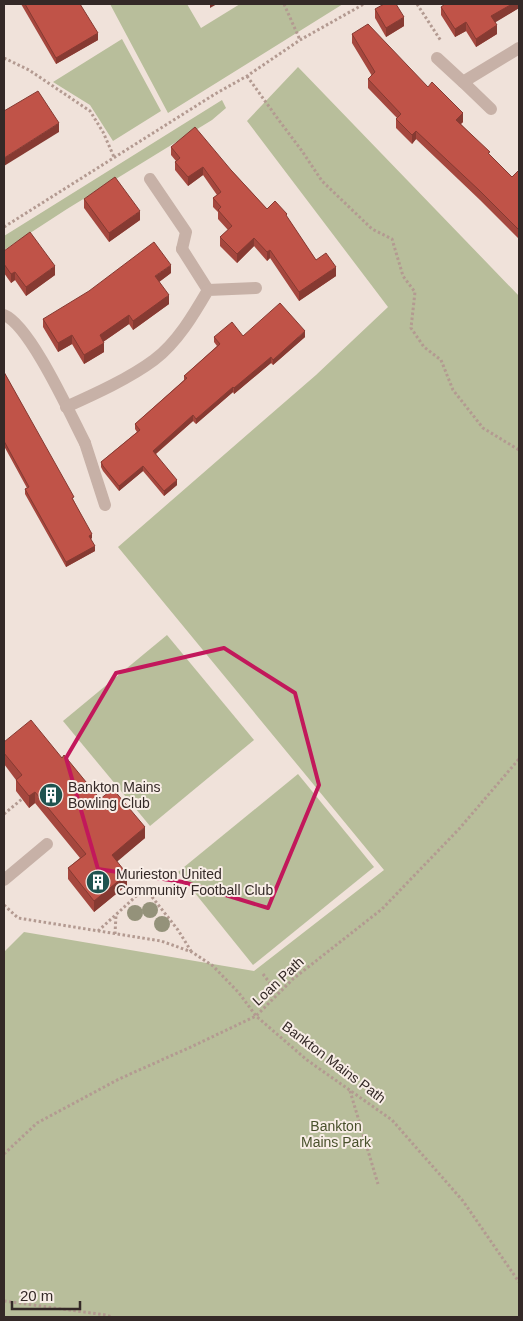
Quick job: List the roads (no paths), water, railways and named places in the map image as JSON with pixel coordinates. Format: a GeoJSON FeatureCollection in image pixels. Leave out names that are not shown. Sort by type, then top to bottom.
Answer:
{"type":"FeatureCollection","features":[{"type":"Feature","properties":{"kind":"street"},"geometry":{"type":"LineString","coordinates":[[463,82],[519,48]]}},
{"type":"Feature","properties":{"kind":"street"},"geometry":{"type":"LineString","coordinates":[[437,58],[491,110]]}},
{"type":"Feature","properties":{"kind":"street"},"geometry":{"type":"LineString","coordinates":[[150,179],[186,232],[182,249],[208,290]]}},
{"type":"Feature","properties":{"kind":"street"},"geometry":{"type":"LineString","coordinates":[[208,290],[256,288]]}},
{"type":"Feature","properties":{"kind":"street"},"geometry":{"type":"LineString","coordinates":[[66,407],[98,393],[155,359],[179,333],[195,312],[208,290]]}},
{"type":"Feature","properties":{"kind":"street"},"geometry":{"type":"LineString","coordinates":[[4,315],[9,317],[26,335],[66,407],[85,443],[105,505]]}},
{"type":"Feature","properties":{"kind":"street"},"geometry":{"type":"LineString","coordinates":[[4,880],[47,844]]}},
{"type":"Feature","properties":{"kind":"place","name":"Bankton Mains Bowling Club"},"geometry":{"type":"Point","coordinates":[51,795]}},
{"type":"Feature","properties":{"kind":"place","name":"Murieston United Community Football Club"},"geometry":{"type":"Point","coordinates":[98,882]}},
{"type":"Feature","properties":{"kind":"park label","name":"Bankton Mains Park"},"geometry":{"type":"Point","coordinates":[336,1134]}}]}
